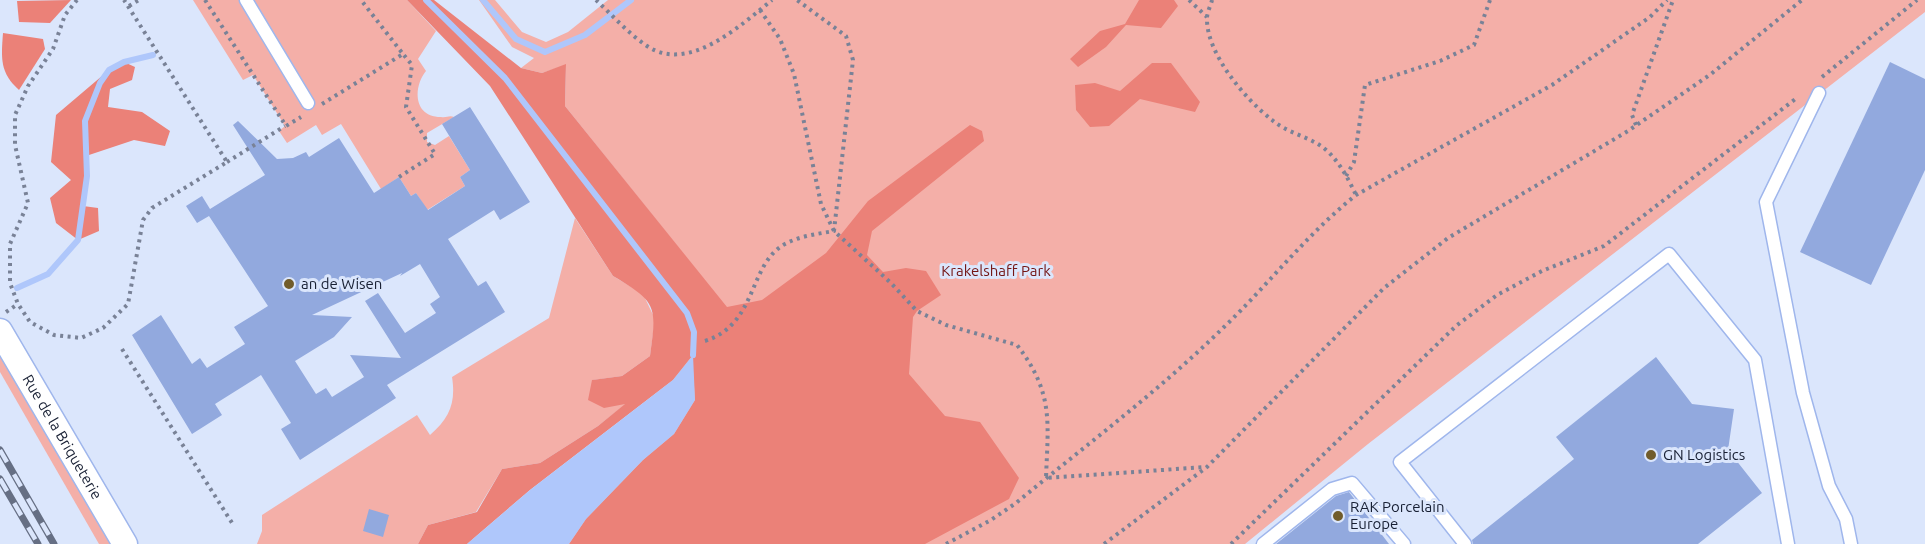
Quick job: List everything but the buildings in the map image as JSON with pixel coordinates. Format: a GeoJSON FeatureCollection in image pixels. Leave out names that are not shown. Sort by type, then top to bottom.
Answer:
{"type":"FeatureCollection","features":[{"type":"Feature","properties":{"kind":"street","name":"Rue de la Briqueterie"},"geometry":{"type":"LineString","coordinates":[[0,331],[125,544]]}},
{"type":"Feature","properties":{"kind":"lane"},"geometry":{"type":"LineString","coordinates":[[246,0],[308,103]]}},
{"type":"Feature","properties":{"kind":"lane"},"geometry":{"type":"LineString","coordinates":[[1818,87],[1766,202],[1803,393],[1829,486],[1846,519],[1851,544]]}},
{"type":"Feature","properties":{"kind":"lane"},"geometry":{"type":"LineString","coordinates":[[1465,544],[1400,462],[1669,254],[1755,360],[1787,544]]}},
{"type":"Feature","properties":{"kind":"lane"},"geometry":{"type":"LineString","coordinates":[[1263,544],[1332,489],[1352,483],[1404,544]]}},
{"type":"Feature","properties":{"kind":"path"},"geometry":{"type":"LineString","coordinates":[[76,0],[65,15],[53,49],[28,86],[15,115],[15,145],[28,203],[10,244],[10,283],[30,322],[54,335],[81,338],[103,328],[128,304],[143,220],[152,208],[286,126]]}},
{"type":"Feature","properties":{"kind":"path"},"geometry":{"type":"LineString","coordinates":[[124,0],[228,162]]}},
{"type":"Feature","properties":{"kind":"path"},"geometry":{"type":"LineString","coordinates":[[129,6],[138,0]]}},
{"type":"Feature","properties":{"kind":"path"},"geometry":{"type":"LineString","coordinates":[[361,0],[396,45]]}},
{"type":"Feature","properties":{"kind":"path"},"geometry":{"type":"LineString","coordinates":[[596,0],[648,47],[665,55],[681,55],[705,47],[772,0]]}},
{"type":"Feature","properties":{"kind":"path"},"geometry":{"type":"LineString","coordinates":[[797,0],[846,36],[853,60],[834,231]]}},
{"type":"Feature","properties":{"kind":"path"},"geometry":{"type":"LineString","coordinates":[[1189,0],[1207,17],[1218,57],[1237,85],[1273,121],[1323,147],[1346,176],[1356,195]]}},
{"type":"Feature","properties":{"kind":"path"},"geometry":{"type":"LineString","coordinates":[[1207,17],[1212,0]]}},
{"type":"Feature","properties":{"kind":"path"},"geometry":{"type":"LineString","coordinates":[[1346,176],[1354,162],[1365,85],[1440,61],[1474,45],[1490,0]]}},
{"type":"Feature","properties":{"kind":"path"},"geometry":{"type":"LineString","coordinates":[[946,544],[991,520],[1163,385],[1226,325],[1331,214],[1356,195],[1551,85],[1650,17],[1667,0]]}},
{"type":"Feature","properties":{"kind":"path"},"geometry":{"type":"LineString","coordinates":[[1636,125],[1632,115],[1673,0]]}},
{"type":"Feature","properties":{"kind":"path"},"geometry":{"type":"LineString","coordinates":[[1104,544],[1207,467],[1384,288],[1448,238],[1636,125],[1711,74],[1802,0]]}},
{"type":"Feature","properties":{"kind":"path"},"geometry":{"type":"LineString","coordinates":[[1818,87],[1917,0]]}},
{"type":"Feature","properties":{"kind":"path"},"geometry":{"type":"LineString","coordinates":[[760,10],[780,39],[794,74],[821,204],[834,231],[891,283],[917,311],[946,325],[1017,345],[1042,384],[1048,410],[1046,478]]}},
{"type":"Feature","properties":{"kind":"path"},"geometry":{"type":"LineString","coordinates":[[399,177],[435,154],[406,107],[412,65],[403,54]]}},
{"type":"Feature","properties":{"kind":"path"},"geometry":{"type":"LineString","coordinates":[[1230,544],[1456,326],[1497,295],[1542,271],[1604,246],[1799,96]]}},
{"type":"Feature","properties":{"kind":"path"},"geometry":{"type":"LineString","coordinates":[[705,341],[717,338],[737,320],[753,294],[767,261],[783,245],[803,236],[834,231]]}},
{"type":"Feature","properties":{"kind":"path"},"geometry":{"type":"LineString","coordinates":[[122,349],[234,526]]}},
{"type":"Feature","properties":{"kind":"path"},"geometry":{"type":"LineString","coordinates":[[1046,478],[1207,467]]}},
{"type":"Feature","properties":{"kind":"green space"},"geometry":{"type":"Polygon","coordinates":[[[193,0],[407,0],[436,31],[418,59],[426,71],[419,85],[418,100],[425,112],[432,116],[454,117],[427,133],[427,142],[435,145],[449,136],[470,170],[460,177],[465,186],[427,210],[416,193],[411,196],[399,177],[381,189],[341,124],[322,135],[316,125],[287,143],[279,131],[285,126],[253,75],[243,80],[193,0]]]}},
{"type":"Feature","properties":{"kind":"green space","name":"Krakelshaff Park"},"geometry":{"type":"Polygon","coordinates":[[[479,0],[495,0],[522,32],[546,42],[568,32],[608,0],[1925,0],[1925,12],[1368,444],[1245,544],[467,544],[673,380],[726,307],[565,106],[566,65],[542,73],[521,68],[534,58],[512,47],[479,0]]]}},
{"type":"Feature","properties":{"kind":"green space"},"geometry":{"type":"Polygon","coordinates":[[[575,218],[613,276],[643,294],[655,319],[650,356],[622,376],[593,380],[627,403],[598,426],[540,463],[502,469],[476,512],[428,525],[418,544],[257,544],[262,531],[262,515],[417,415],[430,435],[447,416],[450,409],[453,394],[452,377],[549,318],[575,218]]]}},
{"type":"Feature","properties":{"kind":"green space"},"geometry":{"type":"Polygon","coordinates":[[[0,353],[112,544],[99,544],[0,372],[0,353]]]}},
{"type":"Feature","properties":{"kind":"shaded area"},"geometry":{"type":"Polygon","coordinates":[[[71,0],[50,23],[19,22],[17,1],[71,0]]]}},
{"type":"Feature","properties":{"kind":"shaded area"},"geometry":{"type":"Polygon","coordinates":[[[407,0],[434,0],[521,68],[542,73],[566,64],[565,106],[727,307],[762,300],[826,253],[868,201],[970,125],[982,131],[984,141],[872,231],[867,255],[883,272],[906,268],[926,271],[941,295],[917,311],[913,317],[909,374],[945,416],[980,422],[1019,478],[1009,499],[925,544],[569,544],[586,519],[643,460],[674,434],[695,400],[692,356],[673,380],[530,490],[467,544],[418,544],[428,525],[477,512],[502,469],[540,463],[598,426],[625,404],[604,408],[588,400],[592,380],[622,376],[650,356],[653,316],[651,307],[638,292],[613,276],[490,86],[407,0]]]}},
{"type":"Feature","properties":{"kind":"shaded area"},"geometry":{"type":"Polygon","coordinates":[[[1139,0],[1174,0],[1178,6],[1161,28],[1126,25],[1106,47],[1078,67],[1070,59],[1100,31],[1125,24],[1139,0]]]}},
{"type":"Feature","properties":{"kind":"shaded area"},"geometry":{"type":"Polygon","coordinates":[[[3,33],[43,39],[45,49],[19,90],[8,78],[3,65],[3,33]]]}},
{"type":"Feature","properties":{"kind":"shaded area"},"geometry":{"type":"Polygon","coordinates":[[[124,62],[135,67],[132,80],[110,89],[108,107],[142,112],[170,131],[165,146],[134,140],[86,156],[87,176],[83,206],[98,208],[99,231],[78,240],[56,223],[50,198],[71,180],[51,162],[56,115],[109,70],[124,62]]]}},
{"type":"Feature","properties":{"kind":"shaded area"},"geometry":{"type":"Polygon","coordinates":[[[1152,63],[1171,63],[1200,102],[1195,112],[1140,99],[1109,126],[1090,127],[1076,110],[1075,85],[1095,83],[1120,91],[1152,63]]]}},
{"type":"Feature","properties":{"kind":"water"},"geometry":{"type":"Polygon","coordinates":[[[693,355],[695,400],[674,434],[643,460],[586,519],[569,544],[467,544],[530,490],[673,380],[693,355]]]}},
{"type":"Feature","properties":{"kind":"waterway"},"geometry":{"type":"LineString","coordinates":[[426,0],[505,78],[687,313],[694,332],[693,355]]}},
{"type":"Feature","properties":{"kind":"waterway"},"geometry":{"type":"LineString","coordinates":[[483,0],[516,39],[545,52],[585,35],[631,0]]}},
{"type":"Feature","properties":{"kind":"waterway"},"geometry":{"type":"LineString","coordinates":[[17,288],[48,274],[78,240],[87,176],[85,121],[100,83],[109,70],[124,62],[153,55]]}},
{"type":"Feature","properties":{"kind":"railway"},"geometry":{"type":"LineString","coordinates":[[0,450],[54,544]]}},
{"type":"Feature","properties":{"kind":"railway"},"geometry":{"type":"LineString","coordinates":[[0,479],[38,544]]}},
{"type":"Feature","properties":{"kind":"place","name":"an de Wisen"},"geometry":{"type":"Point","coordinates":[289,284]}},
{"type":"Feature","properties":{"kind":"place","name":"GN Logistics"},"geometry":{"type":"Point","coordinates":[1651,455]}},
{"type":"Feature","properties":{"kind":"place","name":"RAK Porcelain Europe"},"geometry":{"type":"Point","coordinates":[1338,516]}}]}
